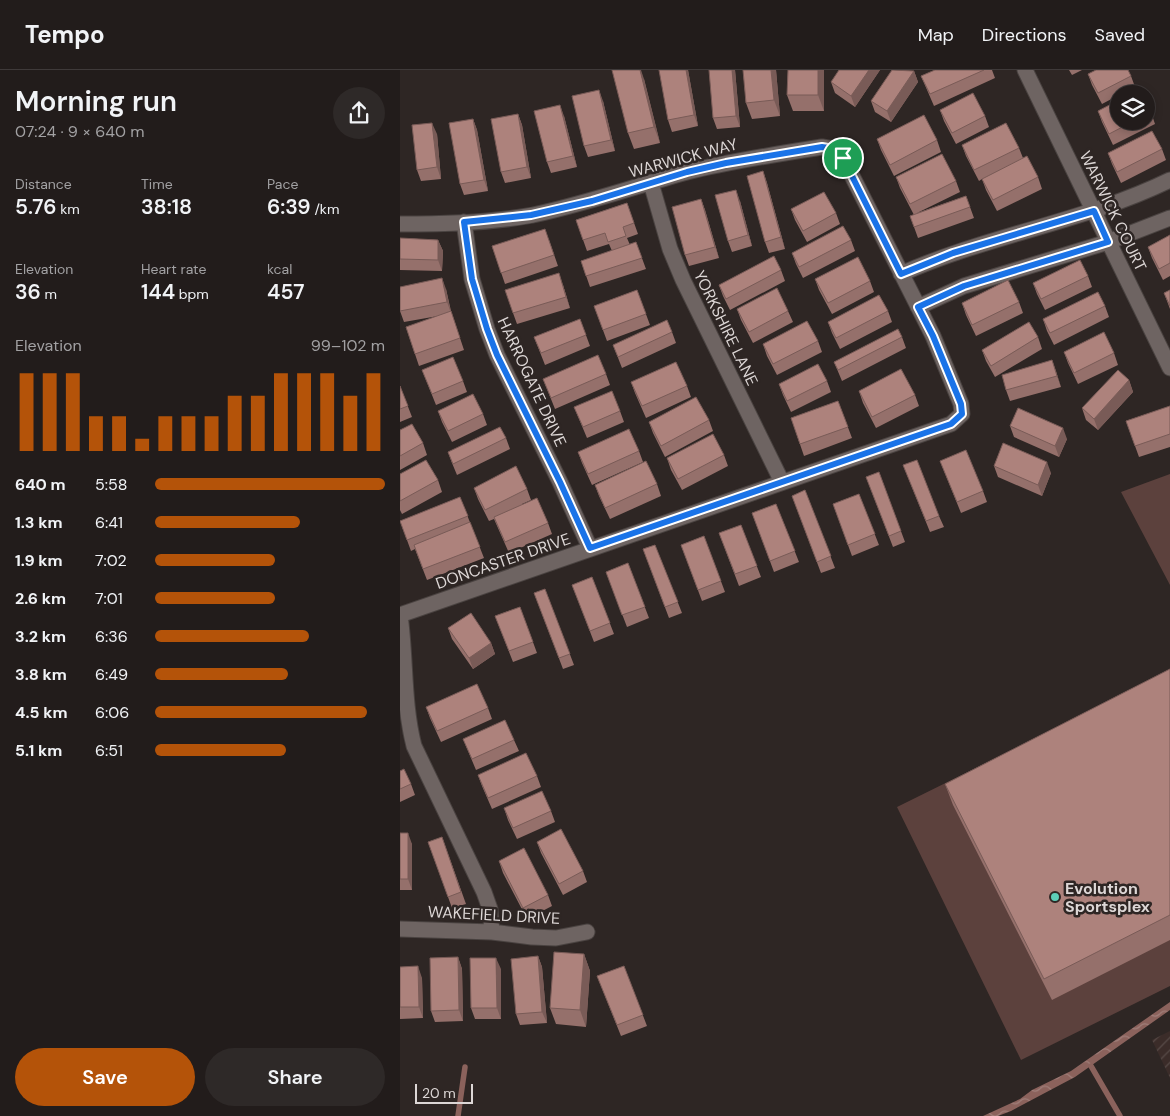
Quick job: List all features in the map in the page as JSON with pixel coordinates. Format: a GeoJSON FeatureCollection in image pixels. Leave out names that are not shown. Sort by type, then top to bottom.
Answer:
{"type":"FeatureCollection","features":[{"type":"Feature","properties":{"kind":"street","name":"WARWICK COURT"},"geometry":{"type":"LineString","coordinates":[[1024,70],[1170,368]]}},
{"type":"Feature","properties":{"kind":"street","name":"WARWICK WAY"},"geometry":{"type":"LineString","coordinates":[[400,224],[464,222],[531,215],[592,201],[687,172],[755,157],[822,147],[834,149],[843,158],[918,307]]}},
{"type":"Feature","properties":{"kind":"street"},"geometry":{"type":"LineString","coordinates":[[901,274],[953,253],[1117,203],[1170,180]]}},
{"type":"Feature","properties":{"kind":"street","name":"YORKSHIRE LANE"},"geometry":{"type":"LineString","coordinates":[[650,183],[670,249],[682,280],[782,482]]}},
{"type":"Feature","properties":{"kind":"street"},"geometry":{"type":"LineString","coordinates":[[918,307],[964,286],[1108,242],[1170,218]]}},
{"type":"Feature","properties":{"kind":"street","name":"HARROGATE DRIVE"},"geometry":{"type":"LineString","coordinates":[[464,222],[472,279],[497,355],[560,482],[590,548]]}},
{"type":"Feature","properties":{"kind":"street","name":"DONCASTER DRIVE"},"geometry":{"type":"LineString","coordinates":[[492,932],[490,909],[484,892],[414,746],[406,701],[404,645],[400,615],[951,424],[962,414],[961,404],[933,336],[918,307]]}},
{"type":"Feature","properties":{"kind":"street","name":"WAKEFIELD DRIVE"},"geometry":{"type":"LineString","coordinates":[[400,929],[492,932],[556,938],[587,932]]}},
{"type":"Feature","properties":{"kind":"shaded area"},"geometry":{"type":"Polygon","coordinates":[[[1170,474],[1170,585],[1121,492],[1170,474]]]}},
{"type":"Feature","properties":{"kind":"shaded area","name":"Evolution Sportsplex"},"geometry":{"type":"Polygon","coordinates":[[[1170,672],[1170,986],[1021,1060],[897,807],[1170,672]]]}},
{"type":"Feature","properties":{"kind":"shaded area"},"geometry":{"type":"Polygon","coordinates":[[[1170,1031],[1170,1078],[1152,1040],[1170,1031]]]}},
{"type":"Feature","properties":{"kind":"water"},"geometry":{"type":"Polygon","coordinates":[[[1170,1002],[1170,1010],[1075,1077],[1011,1111],[998,1116],[983,1116],[1020,1099],[1032,1090],[1071,1071],[1170,1002]]]}},
{"type":"Feature","properties":{"kind":"building"},"geometry":{"type":"Polygon","coordinates":[[[612,70],[640,70],[654,127],[628,133],[612,70]]]}},
{"type":"Feature","properties":{"kind":"building"},"geometry":{"type":"Polygon","coordinates":[[[659,70],[686,70],[694,115],[668,120],[659,70]]]}},
{"type":"Feature","properties":{"kind":"building"},"geometry":{"type":"Polygon","coordinates":[[[709,70],[732,70],[736,116],[713,118],[709,70]]]}},
{"type":"Feature","properties":{"kind":"building"},"geometry":{"type":"Polygon","coordinates":[[[743,70],[771,70],[774,100],[746,103],[743,70]]]}},
{"type":"Feature","properties":{"kind":"building"},"geometry":{"type":"Polygon","coordinates":[[[788,70],[818,70],[818,95],[787,95],[788,70]]]}},
{"type":"Feature","properties":{"kind":"building"},"geometry":{"type":"Polygon","coordinates":[[[839,70],[869,70],[851,96],[831,82],[839,70]]]}},
{"type":"Feature","properties":{"kind":"building"},"geometry":{"type":"Polygon","coordinates":[[[892,70],[914,71],[887,111],[871,101],[892,70]]]}},
{"type":"Feature","properties":{"kind":"building"},"geometry":{"type":"Polygon","coordinates":[[[935,70],[984,70],[930,94],[921,76],[935,70]]]}},
{"type":"Feature","properties":{"kind":"building"},"geometry":{"type":"Polygon","coordinates":[[[1096,70],[1128,70],[1131,76],[1110,85],[1110,87],[1098,93],[1088,74],[1096,70]]]}},
{"type":"Feature","properties":{"kind":"building"},"geometry":{"type":"Polygon","coordinates":[[[599,90],[611,140],[584,146],[572,96],[599,90]]]}},
{"type":"Feature","properties":{"kind":"building"},"geometry":{"type":"Polygon","coordinates":[[[973,93],[985,116],[952,133],[940,110],[973,93]]]}},
{"type":"Feature","properties":{"kind":"building"},"geometry":{"type":"Polygon","coordinates":[[[560,105],[573,156],[547,162],[534,111],[560,105]]]}},
{"type":"Feature","properties":{"kind":"building"},"geometry":{"type":"Polygon","coordinates":[[[1110,105],[1110,130],[1117,130],[1109,134],[1098,111],[1110,105]]]}},
{"type":"Feature","properties":{"kind":"building"},"geometry":{"type":"Polygon","coordinates":[[[518,114],[527,167],[501,172],[491,119],[518,114]]]}},
{"type":"Feature","properties":{"kind":"building"},"geometry":{"type":"Polygon","coordinates":[[[924,115],[937,140],[890,165],[877,139],[924,115]]]}},
{"type":"Feature","properties":{"kind":"building"},"geometry":{"type":"Polygon","coordinates":[[[473,119],[484,180],[460,184],[449,123],[473,119]]]}},
{"type":"Feature","properties":{"kind":"building"},"geometry":{"type":"Polygon","coordinates":[[[432,123],[437,167],[417,170],[412,125],[432,123]]]}},
{"type":"Feature","properties":{"kind":"building"},"geometry":{"type":"Polygon","coordinates":[[[1006,123],[1019,148],[974,170],[962,145],[1006,123]]]}},
{"type":"Feature","properties":{"kind":"building"},"geometry":{"type":"Polygon","coordinates":[[[1152,131],[1162,149],[1117,172],[1108,153],[1152,131]]]}},
{"type":"Feature","properties":{"kind":"building"},"geometry":{"type":"Polygon","coordinates":[[[942,154],[956,181],[910,204],[896,177],[942,154]]]}},
{"type":"Feature","properties":{"kind":"building"},"geometry":{"type":"Polygon","coordinates":[[[1027,156],[1038,177],[993,200],[982,179],[1027,156]]]}},
{"type":"Feature","properties":{"kind":"building"},"geometry":{"type":"Polygon","coordinates":[[[763,171],[781,237],[765,242],[747,176],[763,171]]]}},
{"type":"Feature","properties":{"kind":"building"},"geometry":{"type":"Polygon","coordinates":[[[736,190],[748,235],[728,241],[715,195],[736,190]]]}},
{"type":"Feature","properties":{"kind":"building"},"geometry":{"type":"Polygon","coordinates":[[[824,192],[836,213],[803,231],[791,209],[824,192]]]}},
{"type":"Feature","properties":{"kind":"building"},"geometry":{"type":"Polygon","coordinates":[[[966,196],[970,207],[914,227],[910,216],[966,196]]]}},
{"type":"Feature","properties":{"kind":"building"},"geometry":{"type":"Polygon","coordinates":[[[701,199],[715,247],[685,255],[672,207],[701,199]]]}},
{"type":"Feature","properties":{"kind":"building"},"geometry":{"type":"Polygon","coordinates":[[[627,203],[634,223],[623,227],[626,236],[608,242],[605,233],[583,240],[576,220],[627,203]]]}},
{"type":"Feature","properties":{"kind":"building"},"geometry":{"type":"Polygon","coordinates":[[[843,226],[851,240],[799,267],[792,253],[843,226]]]}},
{"type":"Feature","properties":{"kind":"building"},"geometry":{"type":"Polygon","coordinates":[[[545,229],[554,255],[501,273],[492,246],[545,229]]]}},
{"type":"Feature","properties":{"kind":"building"},"geometry":{"type":"Polygon","coordinates":[[[1170,235],[1170,263],[1159,269],[1148,247],[1170,235]]]}},
{"type":"Feature","properties":{"kind":"building"},"geometry":{"type":"Polygon","coordinates":[[[400,238],[438,240],[438,260],[400,259],[400,238]]]}},
{"type":"Feature","properties":{"kind":"building"},"geometry":{"type":"Polygon","coordinates":[[[636,242],[642,258],[586,276],[581,261],[636,242]]]}},
{"type":"Feature","properties":{"kind":"building"},"geometry":{"type":"Polygon","coordinates":[[[774,256],[781,270],[726,299],[719,285],[774,256]]]}},
{"type":"Feature","properties":{"kind":"building"},"geometry":{"type":"Polygon","coordinates":[[[858,257],[870,281],[828,303],[815,279],[858,257]]]}},
{"type":"Feature","properties":{"kind":"building"},"geometry":{"type":"Polygon","coordinates":[[[1080,260],[1088,276],[1041,299],[1033,283],[1080,260]]]}},
{"type":"Feature","properties":{"kind":"building"},"geometry":{"type":"Polygon","coordinates":[[[559,273],[566,297],[513,313],[505,290],[559,273]]]}},
{"type":"Feature","properties":{"kind":"building"},"geometry":{"type":"Polygon","coordinates":[[[442,278],[447,302],[400,311],[400,287],[442,278]]]}},
{"type":"Feature","properties":{"kind":"building"},"geometry":{"type":"Polygon","coordinates":[[[1008,280],[1019,302],[972,325],[962,303],[1008,280]]]}},
{"type":"Feature","properties":{"kind":"building"},"geometry":{"type":"Polygon","coordinates":[[[777,288],[788,311],[749,332],[737,309],[777,288]]]}},
{"type":"Feature","properties":{"kind":"building"},"geometry":{"type":"Polygon","coordinates":[[[637,290],[646,314],[603,330],[594,306],[637,290]]]}},
{"type":"Feature","properties":{"kind":"building"},"geometry":{"type":"Polygon","coordinates":[[[1170,290],[1170,306],[1164,293],[1170,290]]]}},
{"type":"Feature","properties":{"kind":"building"},"geometry":{"type":"Polygon","coordinates":[[[1098,292],[1105,306],[1050,333],[1043,319],[1098,292]]]}},
{"type":"Feature","properties":{"kind":"building"},"geometry":{"type":"Polygon","coordinates":[[[879,295],[888,311],[836,338],[828,322],[879,295]]]}},
{"type":"Feature","properties":{"kind":"building"},"geometry":{"type":"Polygon","coordinates":[[[451,311],[460,338],[415,354],[406,327],[451,311]]]}},
{"type":"Feature","properties":{"kind":"building"},"geometry":{"type":"Polygon","coordinates":[[[580,319],[586,335],[541,353],[534,337],[580,319]]]}},
{"type":"Feature","properties":{"kind":"building"},"geometry":{"type":"Polygon","coordinates":[[[667,320],[672,332],[618,357],[613,345],[667,320]]]}},
{"type":"Feature","properties":{"kind":"building"},"geometry":{"type":"Polygon","coordinates":[[[807,321],[818,341],[773,364],[763,344],[807,321]]]}},
{"type":"Feature","properties":{"kind":"building"},"geometry":{"type":"Polygon","coordinates":[[[1029,322],[1038,337],[991,366],[982,350],[1029,322]]]}},
{"type":"Feature","properties":{"kind":"building"},"geometry":{"type":"Polygon","coordinates":[[[898,329],[902,337],[838,370],[834,362],[898,329]]]}},
{"type":"Feature","properties":{"kind":"building"},"geometry":{"type":"Polygon","coordinates":[[[1104,332],[1114,353],[1074,373],[1064,352],[1104,332]]]}},
{"type":"Feature","properties":{"kind":"building"},"geometry":{"type":"Polygon","coordinates":[[[598,355],[606,374],[551,398],[543,379],[598,355]]]}},
{"type":"Feature","properties":{"kind":"building"},"geometry":{"type":"Polygon","coordinates":[[[453,357],[463,381],[432,394],[422,370],[453,357]]]}},
{"type":"Feature","properties":{"kind":"building"},"geometry":{"type":"Polygon","coordinates":[[[1052,360],[1057,376],[1006,390],[1002,375],[1052,360]]]}},
{"type":"Feature","properties":{"kind":"building"},"geometry":{"type":"Polygon","coordinates":[[[676,362],[687,386],[642,406],[631,382],[676,362]]]}},
{"type":"Feature","properties":{"kind":"building"},"geometry":{"type":"Polygon","coordinates":[[[818,364],[827,381],[787,401],[779,384],[818,364]]]}},
{"type":"Feature","properties":{"kind":"building"},"geometry":{"type":"Polygon","coordinates":[[[901,369],[915,395],[872,417],[859,391],[901,369]]]}},
{"type":"Feature","properties":{"kind":"building"},"geometry":{"type":"Polygon","coordinates":[[[1118,370],[1129,380],[1094,419],[1082,408],[1118,370]]]}},
{"type":"Feature","properties":{"kind":"building"},"geometry":{"type":"Polygon","coordinates":[[[400,386],[408,406],[400,409],[400,386]]]}},
{"type":"Feature","properties":{"kind":"building"},"geometry":{"type":"Polygon","coordinates":[[[612,391],[620,411],[583,427],[574,407],[612,391]]]}},
{"type":"Feature","properties":{"kind":"building"},"geometry":{"type":"Polygon","coordinates":[[[473,394],[483,414],[448,431],[438,411],[473,394]]]}},
{"type":"Feature","properties":{"kind":"building"},"geometry":{"type":"Polygon","coordinates":[[[696,397],[709,420],[661,446],[649,422],[696,397]]]}},
{"type":"Feature","properties":{"kind":"building"},"geometry":{"type":"Polygon","coordinates":[[[838,401],[848,427],[800,444],[791,418],[838,401]]]}},
{"type":"Feature","properties":{"kind":"building"},"geometry":{"type":"Polygon","coordinates":[[[1170,406],[1170,434],[1135,446],[1126,421],[1170,406]]]}},
{"type":"Feature","properties":{"kind":"building"},"geometry":{"type":"Polygon","coordinates":[[[1018,408],[1063,428],[1055,446],[1010,426],[1018,408]]]}},
{"type":"Feature","properties":{"kind":"building"},"geometry":{"type":"Polygon","coordinates":[[[412,424],[423,443],[400,456],[400,430],[412,424]]]}},
{"type":"Feature","properties":{"kind":"building"},"geometry":{"type":"Polygon","coordinates":[[[500,427],[506,438],[453,464],[448,452],[500,427]]]}},
{"type":"Feature","properties":{"kind":"building"},"geometry":{"type":"Polygon","coordinates":[[[629,429],[639,451],[588,474],[578,452],[629,429]]]}},
{"type":"Feature","properties":{"kind":"building"},"geometry":{"type":"Polygon","coordinates":[[[713,434],[724,455],[678,479],[667,458],[713,434]]]}},
{"type":"Feature","properties":{"kind":"building"},"geometry":{"type":"Polygon","coordinates":[[[1003,443],[1047,462],[1038,485],[994,466],[1003,443]]]}},
{"type":"Feature","properties":{"kind":"building"},"geometry":{"type":"Polygon","coordinates":[[[966,450],[983,491],[957,502],[940,461],[966,450]]]}},
{"type":"Feature","properties":{"kind":"building"},"geometry":{"type":"Polygon","coordinates":[[[426,460],[438,480],[400,501],[400,474],[426,460]]]}},
{"type":"Feature","properties":{"kind":"building"},"geometry":{"type":"Polygon","coordinates":[[[917,460],[939,516],[926,521],[903,465],[917,460]]]}},
{"type":"Feature","properties":{"kind":"building"},"geometry":{"type":"Polygon","coordinates":[[[646,461],[657,484],[605,508],[595,485],[646,461]]]}},
{"type":"Feature","properties":{"kind":"building"},"geometry":{"type":"Polygon","coordinates":[[[516,466],[527,489],[485,510],[474,488],[516,466]]]}},
{"type":"Feature","properties":{"kind":"building"},"geometry":{"type":"Polygon","coordinates":[[[879,472],[901,531],[889,536],[866,477],[879,472]]]}},
{"type":"Feature","properties":{"kind":"building"},"geometry":{"type":"Polygon","coordinates":[[[805,490],[831,556],[817,562],[792,496],[805,490]]]}},
{"type":"Feature","properties":{"kind":"building"},"geometry":{"type":"Polygon","coordinates":[[[859,494],[875,534],[848,545],[833,504],[859,494]]]}},
{"type":"Feature","properties":{"kind":"building"},"geometry":{"type":"Polygon","coordinates":[[[460,497],[468,516],[407,540],[400,521],[460,497]]]}},
{"type":"Feature","properties":{"kind":"building"},"geometry":{"type":"Polygon","coordinates":[[[537,498],[548,523],[505,542],[494,517],[537,498]]]}},
{"type":"Feature","properties":{"kind":"building"},"geometry":{"type":"Polygon","coordinates":[[[776,504],[795,551],[770,561],[752,513],[776,504]]]}},
{"type":"Feature","properties":{"kind":"building"},"geometry":{"type":"Polygon","coordinates":[[[470,522],[480,547],[423,569],[414,545],[470,522]]]}},
{"type":"Feature","properties":{"kind":"building"},"geometry":{"type":"Polygon","coordinates":[[[741,525],[757,566],[735,574],[719,533],[741,525]]]}},
{"type":"Feature","properties":{"kind":"building"},"geometry":{"type":"Polygon","coordinates":[[[704,536],[721,581],[698,590],[681,545],[704,536]]]}},
{"type":"Feature","properties":{"kind":"building"},"geometry":{"type":"Polygon","coordinates":[[[655,545],[678,602],[665,607],[643,549],[655,545]]]}},
{"type":"Feature","properties":{"kind":"building"},"geometry":{"type":"Polygon","coordinates":[[[628,563],[645,607],[622,615],[606,572],[628,563]]]}},
{"type":"Feature","properties":{"kind":"building"},"geometry":{"type":"Polygon","coordinates":[[[592,577],[610,623],[590,631],[572,585],[592,577]]]}},
{"type":"Feature","properties":{"kind":"building"},"geometry":{"type":"Polygon","coordinates":[[[545,589],[570,654],[559,658],[534,593],[545,589]]]}},
{"type":"Feature","properties":{"kind":"building"},"geometry":{"type":"Polygon","coordinates":[[[520,607],[533,642],[509,651],[495,616],[520,607]]]}},
{"type":"Feature","properties":{"kind":"building"},"geometry":{"type":"Polygon","coordinates":[[[471,613],[491,643],[469,658],[448,628],[471,613]]]}},
{"type":"Feature","properties":{"kind":"building","name":"Evolution Sportsplex"},"geometry":{"type":"Polygon","coordinates":[[[1170,669],[1170,915],[1044,979],[945,784],[1170,669]]]}},
{"type":"Feature","properties":{"kind":"building"},"geometry":{"type":"Polygon","coordinates":[[[477,684],[488,708],[437,731],[426,707],[477,684]]]}},
{"type":"Feature","properties":{"kind":"building"},"geometry":{"type":"Polygon","coordinates":[[[505,720],[514,740],[472,759],[463,739],[505,720]]]}},
{"type":"Feature","properties":{"kind":"building"},"geometry":{"type":"Polygon","coordinates":[[[526,753],[537,776],[488,798],[478,775],[526,753]]]}},
{"type":"Feature","properties":{"kind":"building"},"geometry":{"type":"Polygon","coordinates":[[[404,769],[411,784],[400,789],[400,771],[404,769]]]}},
{"type":"Feature","properties":{"kind":"building"},"geometry":{"type":"Polygon","coordinates":[[[542,791],[551,811],[513,828],[504,808],[542,791]]]}},
{"type":"Feature","properties":{"kind":"building"},"geometry":{"type":"Polygon","coordinates":[[[561,829],[583,871],[559,884],[537,842],[561,829]]]}},
{"type":"Feature","properties":{"kind":"building"},"geometry":{"type":"Polygon","coordinates":[[[400,833],[408,833],[408,879],[400,879],[400,833]]]}},
{"type":"Feature","properties":{"kind":"building"},"geometry":{"type":"Polygon","coordinates":[[[442,837],[461,892],[448,897],[428,842],[442,837]]]}},
{"type":"Feature","properties":{"kind":"building"},"geometry":{"type":"Polygon","coordinates":[[[524,848],[548,895],[523,908],[499,861],[524,848]]]}},
{"type":"Feature","properties":{"kind":"building"},"geometry":{"type":"Polygon","coordinates":[[[554,952],[584,954],[580,1010],[550,1008],[554,952]]]}},
{"type":"Feature","properties":{"kind":"building"},"geometry":{"type":"Polygon","coordinates":[[[538,956],[542,1012],[516,1014],[511,959],[538,956]]]}},
{"type":"Feature","properties":{"kind":"building"},"geometry":{"type":"Polygon","coordinates":[[[458,957],[459,1010],[431,1011],[430,958],[458,957]]]}},
{"type":"Feature","properties":{"kind":"building"},"geometry":{"type":"Polygon","coordinates":[[[470,958],[496,958],[497,1008],[471,1008],[470,958]]]}},
{"type":"Feature","properties":{"kind":"building"},"geometry":{"type":"Polygon","coordinates":[[[418,966],[419,1007],[400,1007],[400,967],[418,966]]]}},
{"type":"Feature","properties":{"kind":"building"},"geometry":{"type":"Polygon","coordinates":[[[624,966],[643,1015],[617,1025],[597,976],[624,966]]]}},
{"type":"Feature","properties":{"kind":"waterway"},"geometry":{"type":"LineString","coordinates":[[1091,1066],[1120,1116]]}},
{"type":"Feature","properties":{"kind":"waterway"},"geometry":{"type":"LineString","coordinates":[[458,1116],[465,1067]]}},
{"type":"Feature","properties":{"kind":"place","name":"Evolution Sportsplex"},"geometry":{"type":"Point","coordinates":[1055,897]}},
{"type":"Feature","properties":{"kind":"route"},"geometry":{"type":"LineString","coordinates":[[822,147],[834,149],[843,158],[901,274],[953,253],[1094,211],[1108,242],[964,286],[918,307],[933,336],[961,404],[962,414],[951,424],[590,548],[560,482],[497,355],[478,303],[472,279],[464,222],[531,215],[592,201],[687,172],[755,157],[822,147]]}}]}
